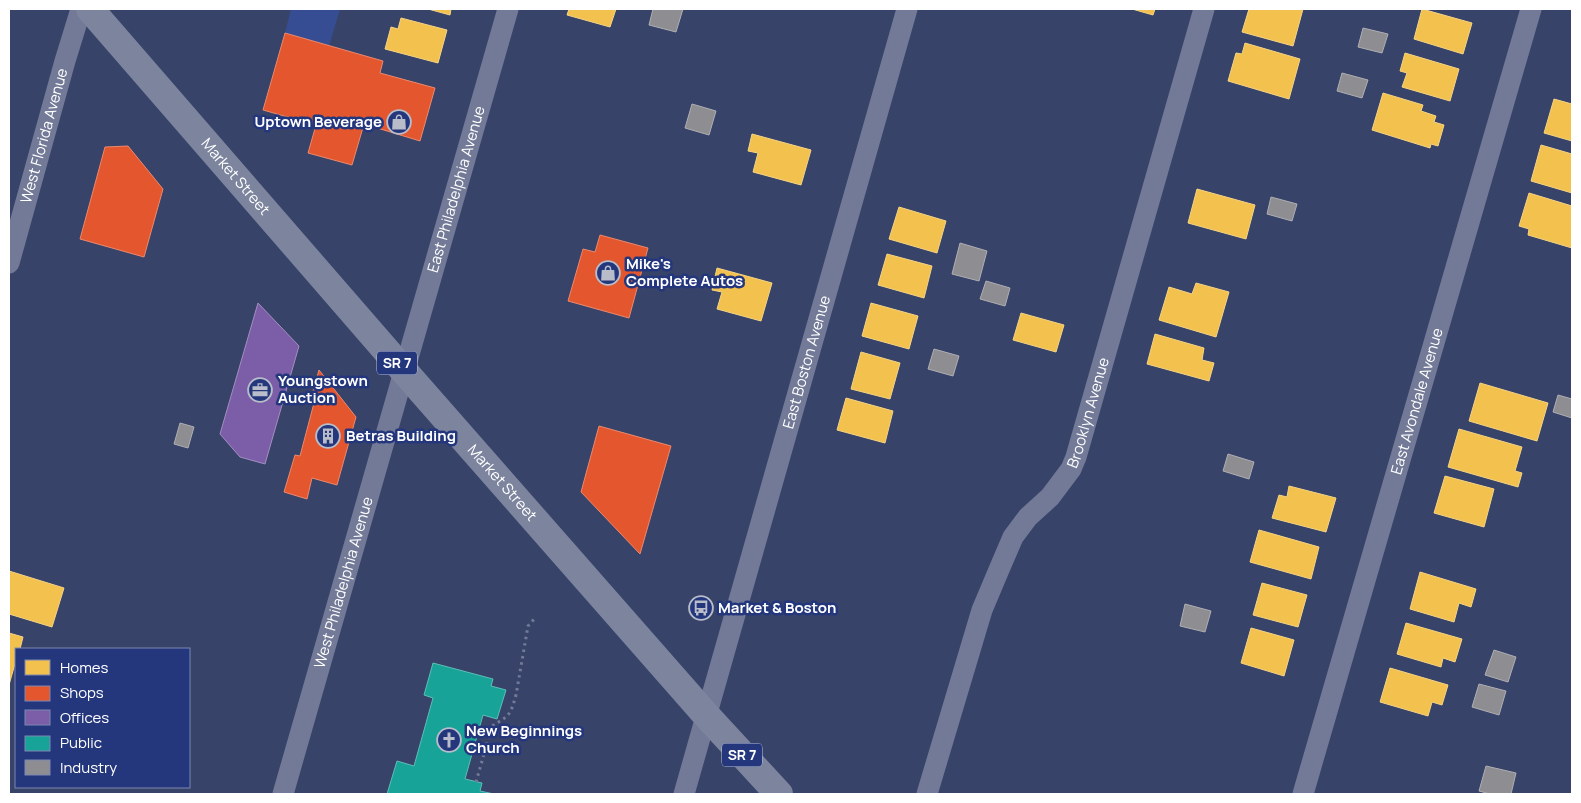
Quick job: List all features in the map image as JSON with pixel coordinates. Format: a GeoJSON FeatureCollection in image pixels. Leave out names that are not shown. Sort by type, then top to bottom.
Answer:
{"type":"FeatureCollection","features":[{"type":"Feature","properties":{"kind":"main road","name":"Market Street"},"geometry":{"type":"LineString","coordinates":[[90,9],[404,371],[706,715],[779,794]]}},
{"type":"Feature","properties":{"kind":"street","name":"West Florida Avenue"},"geometry":{"type":"LineString","coordinates":[[9,262],[81,9]]}},
{"type":"Feature","properties":{"kind":"street","name":"East Philadelphia Avenue"},"geometry":{"type":"LineString","coordinates":[[404,371],[508,9]]}},
{"type":"Feature","properties":{"kind":"street","name":"East Boston Avenue"},"geometry":{"type":"LineString","coordinates":[[684,794],[907,9]]}},
{"type":"Feature","properties":{"kind":"street","name":"Brooklyn Avenue"},"geometry":{"type":"LineString","coordinates":[[927,794],[982,610],[1013,537],[1028,517],[1050,497],[1071,469],[1076,457],[1204,9]]}},
{"type":"Feature","properties":{"kind":"street","name":"East Avondale Avenue"},"geometry":{"type":"LineString","coordinates":[[1303,794],[1530,9]]}},
{"type":"Feature","properties":{"kind":"street","name":"West Philadelphia Avenue"},"geometry":{"type":"LineString","coordinates":[[284,794],[404,371]]}},
{"type":"Feature","properties":{"kind":"path"},"geometry":{"type":"LineString","coordinates":[[476,782],[492,726],[509,716],[513,706],[528,626],[536,617]]}},
{"type":"Feature","properties":{"kind":"shaded area"},"geometry":{"type":"Polygon","coordinates":[[[291,9],[340,9],[329,46],[285,33],[291,9]]]}},
{"type":"Feature","properties":{"kind":"building: Homes"},"geometry":{"type":"Polygon","coordinates":[[[428,9],[451,9],[450,15],[428,9]]]}},
{"type":"Feature","properties":{"kind":"building: Homes"},"geometry":{"type":"Polygon","coordinates":[[[569,9],[616,9],[610,27],[567,15],[569,9]]]}},
{"type":"Feature","properties":{"kind":"building: Homes"},"geometry":{"type":"Polygon","coordinates":[[[1132,9],[1155,9],[1153,15],[1132,9]]]}},
{"type":"Feature","properties":{"kind":"building: Homes"},"geometry":{"type":"Polygon","coordinates":[[[1249,9],[1303,9],[1293,46],[1242,32],[1249,9]]]}},
{"type":"Feature","properties":{"kind":"building: Homes"},"geometry":{"type":"Polygon","coordinates":[[[1422,9],[1472,23],[1463,54],[1414,39],[1422,9]]]}},
{"type":"Feature","properties":{"kind":"building: Homes"},"geometry":{"type":"Polygon","coordinates":[[[401,18],[447,30],[438,63],[385,49],[391,27],[398,29],[401,18]]]}},
{"type":"Feature","properties":{"kind":"building: Homes"},"geometry":{"type":"Polygon","coordinates":[[[1245,43],[1300,59],[1289,99],[1228,81],[1236,53],[1242,54],[1245,43]]]}},
{"type":"Feature","properties":{"kind":"building: Homes"},"geometry":{"type":"Polygon","coordinates":[[[1405,53],[1459,69],[1450,101],[1402,87],[1407,73],[1400,71],[1405,53]]]}},
{"type":"Feature","properties":{"kind":"building: Homes"},"geometry":{"type":"Polygon","coordinates":[[[1383,93],[1423,105],[1421,111],[1436,116],[1434,122],[1444,125],[1438,146],[1431,144],[1430,148],[1372,130],[1383,93]]]}},
{"type":"Feature","properties":{"kind":"building: Homes"},"geometry":{"type":"Polygon","coordinates":[[[1554,99],[1572,104],[1572,141],[1544,133],[1554,99]]]}},
{"type":"Feature","properties":{"kind":"building: Homes"},"geometry":{"type":"Polygon","coordinates":[[[752,134],[811,150],[801,185],[753,172],[758,153],[748,151],[752,134]]]}},
{"type":"Feature","properties":{"kind":"building: Homes"},"geometry":{"type":"Polygon","coordinates":[[[1541,145],[1572,154],[1572,193],[1531,181],[1541,145]]]}},
{"type":"Feature","properties":{"kind":"building: Homes"},"geometry":{"type":"Polygon","coordinates":[[[1197,189],[1255,205],[1246,239],[1188,223],[1197,189]]]}},
{"type":"Feature","properties":{"kind":"building: Homes"},"geometry":{"type":"Polygon","coordinates":[[[1529,193],[1572,206],[1572,248],[1528,235],[1529,229],[1519,226],[1529,193]]]}},
{"type":"Feature","properties":{"kind":"building: Homes"},"geometry":{"type":"Polygon","coordinates":[[[899,207],[946,221],[937,253],[889,239],[899,207]]]}},
{"type":"Feature","properties":{"kind":"building: Homes"},"geometry":{"type":"Polygon","coordinates":[[[887,254],[932,266],[924,298],[878,285],[887,254]]]}},
{"type":"Feature","properties":{"kind":"building: Homes"},"geometry":{"type":"Polygon","coordinates":[[[717,268],[772,283],[761,321],[717,309],[722,292],[712,290],[717,268]]]}},
{"type":"Feature","properties":{"kind":"building: Homes"},"geometry":{"type":"Polygon","coordinates":[[[1196,283],[1229,292],[1216,337],[1159,320],[1169,287],[1192,294],[1196,283]]]}},
{"type":"Feature","properties":{"kind":"building: Homes"},"geometry":{"type":"Polygon","coordinates":[[[871,303],[918,316],[909,349],[862,336],[871,303]]]}},
{"type":"Feature","properties":{"kind":"building: Homes"},"geometry":{"type":"Polygon","coordinates":[[[1021,313],[1064,325],[1056,352],[1013,340],[1021,313]]]}},
{"type":"Feature","properties":{"kind":"building: Homes"},"geometry":{"type":"Polygon","coordinates":[[[1155,334],[1204,348],[1202,360],[1214,363],[1209,381],[1147,364],[1155,334]]]}},
{"type":"Feature","properties":{"kind":"building: Homes"},"geometry":{"type":"Polygon","coordinates":[[[861,352],[900,363],[890,399],[851,389],[861,352]]]}},
{"type":"Feature","properties":{"kind":"building: Homes"},"geometry":{"type":"Polygon","coordinates":[[[1480,383],[1548,403],[1537,441],[1469,421],[1480,383]]]}},
{"type":"Feature","properties":{"kind":"building: Homes"},"geometry":{"type":"Polygon","coordinates":[[[846,398],[893,411],[885,443],[837,430],[846,398]]]}},
{"type":"Feature","properties":{"kind":"building: Homes"},"geometry":{"type":"Polygon","coordinates":[[[1459,429],[1522,447],[1515,471],[1522,473],[1518,487],[1448,467],[1459,429]]]}},
{"type":"Feature","properties":{"kind":"building: Homes"},"geometry":{"type":"Polygon","coordinates":[[[1445,476],[1494,489],[1484,527],[1434,513],[1445,476]]]}},
{"type":"Feature","properties":{"kind":"building: Homes"},"geometry":{"type":"Polygon","coordinates":[[[1289,486],[1336,498],[1326,532],[1272,518],[1279,495],[1287,497],[1289,486]]]}},
{"type":"Feature","properties":{"kind":"building: Homes"},"geometry":{"type":"Polygon","coordinates":[[[1259,530],[1319,547],[1311,579],[1250,562],[1259,530]]]}},
{"type":"Feature","properties":{"kind":"building: Homes"},"geometry":{"type":"Polygon","coordinates":[[[9,571],[64,588],[52,627],[9,614],[9,571]]]}},
{"type":"Feature","properties":{"kind":"building: Homes"},"geometry":{"type":"Polygon","coordinates":[[[1420,572],[1476,589],[1471,607],[1459,603],[1454,622],[1410,609],[1420,572]]]}},
{"type":"Feature","properties":{"kind":"building: Homes"},"geometry":{"type":"Polygon","coordinates":[[[1262,583],[1307,595],[1298,627],[1253,615],[1262,583]]]}},
{"type":"Feature","properties":{"kind":"building: Homes"},"geometry":{"type":"Polygon","coordinates":[[[1406,623],[1462,639],[1455,662],[1443,658],[1441,667],[1397,654],[1406,623]]]}},
{"type":"Feature","properties":{"kind":"building: Homes"},"geometry":{"type":"Polygon","coordinates":[[[1251,628],[1294,640],[1284,676],[1241,663],[1251,628]]]}},
{"type":"Feature","properties":{"kind":"building: Homes"},"geometry":{"type":"Polygon","coordinates":[[[9,633],[23,637],[20,648],[15,648],[15,664],[9,685],[9,633]]]}},
{"type":"Feature","properties":{"kind":"building: Homes"},"geometry":{"type":"Polygon","coordinates":[[[1390,668],[1448,685],[1442,705],[1432,702],[1428,716],[1380,702],[1390,668]]]}},
{"type":"Feature","properties":{"kind":"building: Shops"},"geometry":{"type":"Polygon","coordinates":[[[285,33],[383,61],[380,73],[435,88],[420,141],[364,124],[352,165],[308,153],[316,125],[263,110],[285,33]]]}},
{"type":"Feature","properties":{"kind":"building: Shops"},"geometry":{"type":"Polygon","coordinates":[[[128,146],[163,189],[144,257],[80,239],[105,147],[128,146]]]}},
{"type":"Feature","properties":{"kind":"building: Shops","name":"Mike's Complete Autos"},"geometry":{"type":"Polygon","coordinates":[[[600,235],[648,248],[629,318],[568,301],[583,249],[595,252],[600,235]]]}},
{"type":"Feature","properties":{"kind":"building: Shops","name":"Betras Building"},"geometry":{"type":"Polygon","coordinates":[[[319,370],[356,417],[337,485],[312,478],[307,499],[284,492],[295,455],[300,456],[314,403],[310,402],[319,370]]]}},
{"type":"Feature","properties":{"kind":"building: Shops"},"geometry":{"type":"Polygon","coordinates":[[[599,426],[671,446],[640,554],[581,492],[599,426]]]}},
{"type":"Feature","properties":{"kind":"building: Offices","name":"Youngstown Auction"},"geometry":{"type":"Polygon","coordinates":[[[258,303],[299,346],[265,464],[240,457],[220,434],[258,303]]]}},
{"type":"Feature","properties":{"kind":"building: Public","name":"New Beginnings Church"},"geometry":{"type":"Polygon","coordinates":[[[433,663],[493,679],[491,686],[506,690],[497,719],[483,715],[465,779],[482,783],[480,791],[494,794],[387,794],[397,761],[414,766],[433,698],[424,695],[433,663]]]}},
{"type":"Feature","properties":{"kind":"building: Industry"},"geometry":{"type":"Polygon","coordinates":[[[653,9],[683,9],[676,32],[649,25],[653,9]]]}},
{"type":"Feature","properties":{"kind":"building: Industry"},"geometry":{"type":"Polygon","coordinates":[[[1363,28],[1388,34],[1382,53],[1358,47],[1363,28]]]}},
{"type":"Feature","properties":{"kind":"building: Industry"},"geometry":{"type":"Polygon","coordinates":[[[1342,73],[1368,80],[1362,98],[1337,91],[1342,73]]]}},
{"type":"Feature","properties":{"kind":"building: Industry"},"geometry":{"type":"Polygon","coordinates":[[[692,104],[716,111],[709,135],[685,128],[692,104]]]}},
{"type":"Feature","properties":{"kind":"building: Industry"},"geometry":{"type":"Polygon","coordinates":[[[1271,197],[1297,204],[1292,221],[1267,214],[1271,197]]]}},
{"type":"Feature","properties":{"kind":"building: Industry"},"geometry":{"type":"Polygon","coordinates":[[[960,243],[987,251],[979,281],[952,274],[960,243]]]}},
{"type":"Feature","properties":{"kind":"building: Industry"},"geometry":{"type":"Polygon","coordinates":[[[986,281],[1010,288],[1005,306],[980,299],[986,281]]]}},
{"type":"Feature","properties":{"kind":"building: Industry"},"geometry":{"type":"Polygon","coordinates":[[[934,349],[959,356],[953,376],[928,369],[934,349]]]}},
{"type":"Feature","properties":{"kind":"building: Industry"},"geometry":{"type":"Polygon","coordinates":[[[1558,395],[1572,399],[1572,418],[1553,412],[1558,395]]]}},
{"type":"Feature","properties":{"kind":"building: Industry"},"geometry":{"type":"Polygon","coordinates":[[[180,423],[194,427],[188,448],[174,444],[180,423]]]}},
{"type":"Feature","properties":{"kind":"building: Industry"},"geometry":{"type":"Polygon","coordinates":[[[1228,454],[1254,462],[1249,479],[1223,471],[1228,454]]]}},
{"type":"Feature","properties":{"kind":"building: Industry"},"geometry":{"type":"Polygon","coordinates":[[[1185,604],[1211,611],[1205,632],[1180,626],[1185,604]]]}},
{"type":"Feature","properties":{"kind":"building: Industry"},"geometry":{"type":"Polygon","coordinates":[[[1494,650],[1516,657],[1508,682],[1485,675],[1494,650]]]}},
{"type":"Feature","properties":{"kind":"building: Industry"},"geometry":{"type":"Polygon","coordinates":[[[1479,684],[1506,691],[1499,715],[1472,707],[1479,684]]]}},
{"type":"Feature","properties":{"kind":"building: Industry"},"geometry":{"type":"Polygon","coordinates":[[[1486,766],[1516,773],[1511,794],[1490,794],[1479,791],[1486,766]]]}},
{"type":"Feature","properties":{"kind":"place","name":"Uptown Beverage"},"geometry":{"type":"Point","coordinates":[399,122]}},
{"type":"Feature","properties":{"kind":"place","name":"Mike's Complete Autos"},"geometry":{"type":"Point","coordinates":[608,273]}},
{"type":"Feature","properties":{"kind":"place","name":"Youngstown Auction"},"geometry":{"type":"Point","coordinates":[260,390]}},
{"type":"Feature","properties":{"kind":"place","name":"Betras Building"},"geometry":{"type":"Point","coordinates":[328,436]}},
{"type":"Feature","properties":{"kind":"place","name":"Market & Boston"},"geometry":{"type":"Point","coordinates":[701,608]}},
{"type":"Feature","properties":{"kind":"place","name":"New Beginnings Church"},"geometry":{"type":"Point","coordinates":[449,740]}}]}
